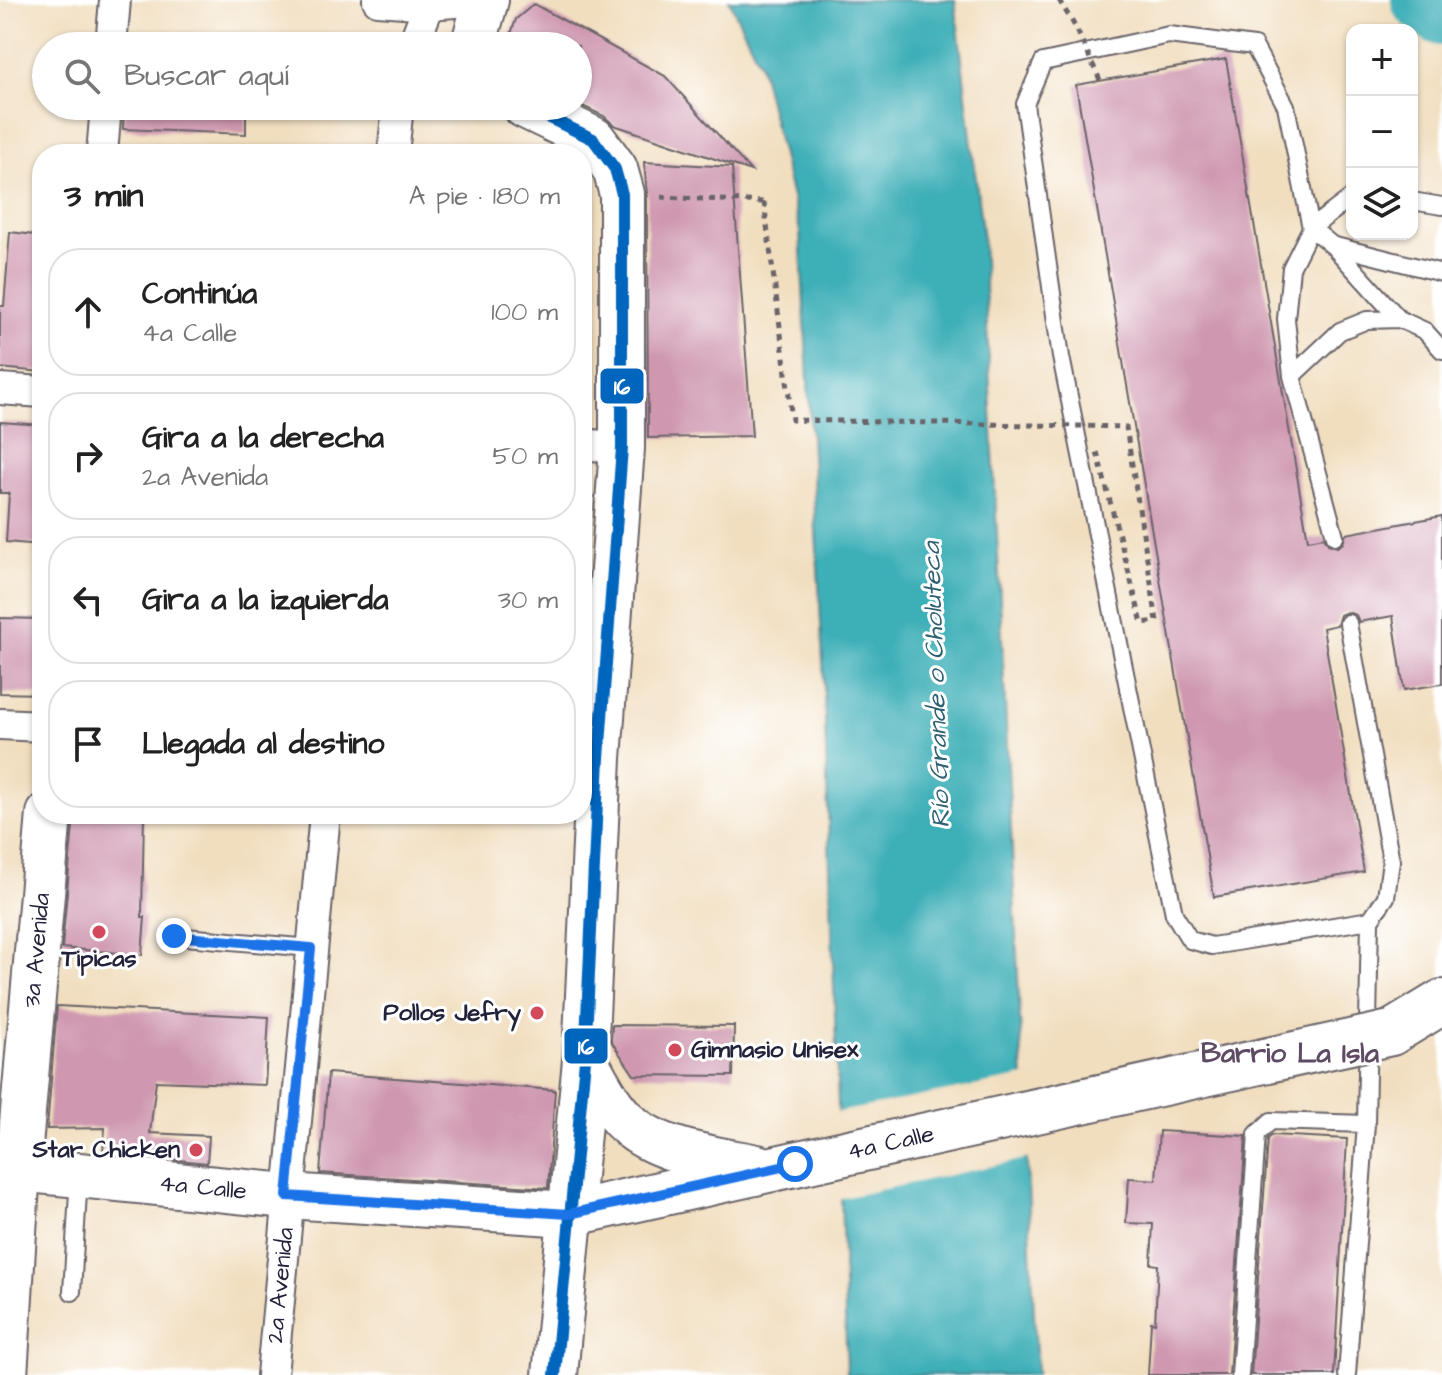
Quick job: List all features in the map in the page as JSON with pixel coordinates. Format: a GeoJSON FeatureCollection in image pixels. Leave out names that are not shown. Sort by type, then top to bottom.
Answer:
{"type":"FeatureCollection","features":[{"type":"Feature","properties":{"kind":"street"},"geometry":{"type":"LineString","coordinates":[[112,32],[115,0]]}},
{"type":"Feature","properties":{"kind":"street"},"geometry":{"type":"LineString","coordinates":[[378,0],[429,4],[483,0],[476,32]]}},
{"type":"Feature","properties":{"kind":"street"},"geometry":{"type":"LineString","coordinates":[[418,32],[429,4]]}},
{"type":"Feature","properties":{"kind":"street"},"geometry":{"type":"LineString","coordinates":[[103,144],[105,120]]}},
{"type":"Feature","properties":{"kind":"street"},"geometry":{"type":"LineString","coordinates":[[394,144],[397,120]]}},
{"type":"Feature","properties":{"kind":"street"},"geometry":{"type":"LineString","coordinates":[[554,120],[593,139],[615,169],[622,194],[602,446],[592,729]]}},
{"type":"Feature","properties":{"kind":"street"},"geometry":{"type":"LineString","coordinates":[[0,389],[32,391]]}},
{"type":"Feature","properties":{"kind":"street"},"geometry":{"type":"LineString","coordinates":[[0,724],[32,726]]}},
{"type":"Feature","properties":{"kind":"street","name":"3a Avenida"},"geometry":{"type":"LineString","coordinates":[[5,1375],[9,1168],[48,824]]}},
{"type":"Feature","properties":{"kind":"street","name":"2a Avenida"},"geometry":{"type":"LineString","coordinates":[[272,1375],[324,824]]}},
{"type":"Feature","properties":{"kind":"street"},"geometry":{"type":"LineString","coordinates":[[555,1375],[585,1060],[590,824]]}},
{"type":"Feature","properties":{"kind":"street"},"geometry":{"type":"LineString","coordinates":[[1391,1033],[1442,1002]]}},
{"type":"Feature","properties":{"kind":"street","name":"4a Calle"},"geometry":{"type":"LineString","coordinates":[[9,1168],[287,1196],[569,1214],[1391,1033],[1442,1026]]}},
{"type":"Feature","properties":{"kind":"street"},"geometry":{"type":"LineString","coordinates":[[1391,1033],[1442,1043]]}},
{"type":"Feature","properties":{"kind":"street"},"geometry":{"type":"LineString","coordinates":[[585,1060],[625,1122],[638,1132],[667,1146],[783,1167]]}},
{"type":"Feature","properties":{"kind":"lane"},"geometry":{"type":"LineString","coordinates":[[1370,920],[1212,946],[1190,940],[1174,914],[1061,357],[1025,104],[1043,62],[1169,35],[1254,46],[1286,106],[1311,228],[1333,246],[1399,319],[1425,331],[1442,350]]}},
{"type":"Feature","properties":{"kind":"lane"},"geometry":{"type":"LineString","coordinates":[[1335,536],[1292,376],[1286,319],[1291,268],[1311,228],[1346,202]]}},
{"type":"Feature","properties":{"kind":"lane"},"geometry":{"type":"LineString","coordinates":[[1418,202],[1442,206]]}},
{"type":"Feature","properties":{"kind":"lane"},"geometry":{"type":"LineString","coordinates":[[1333,246],[1442,273]]}},
{"type":"Feature","properties":{"kind":"lane"},"geometry":{"type":"LineString","coordinates":[[1292,376],[1340,331],[1367,320],[1399,319]]}},
{"type":"Feature","properties":{"kind":"lane"},"geometry":{"type":"LineString","coordinates":[[1347,1375],[1366,1124],[1370,920],[1386,897],[1391,861],[1348,623]]}},
{"type":"Feature","properties":{"kind":"lane"},"geometry":{"type":"LineString","coordinates":[[174,936],[311,948]]}},
{"type":"Feature","properties":{"kind":"lane"},"geometry":{"type":"LineString","coordinates":[[1240,1375],[1257,1134],[1271,1121],[1366,1124]]}},
{"type":"Feature","properties":{"kind":"lane"},"geometry":{"type":"LineString","coordinates":[[72,1292],[79,1175]]}},
{"type":"Feature","properties":{"kind":"path"},"geometry":{"type":"LineString","coordinates":[[1059,0],[1100,80]]}},
{"type":"Feature","properties":{"kind":"path"},"geometry":{"type":"LineString","coordinates":[[622,194],[764,202],[792,420],[1126,427],[1157,621],[1142,623],[1096,448]]}},
{"type":"Feature","properties":{"kind":"water","name":"Río Grande o Choluteca"},"geometry":{"type":"Polygon","coordinates":[[[729,0],[955,0],[983,240],[1037,1375],[847,1375],[823,662],[800,231],[760,64],[729,0]]]}},
{"type":"Feature","properties":{"kind":"pier"},"geometry":{"type":"Polygon","coordinates":[[[1026,1076],[1030,1158],[837,1199],[834,1113],[1026,1076]]]}},
{"type":"Feature","properties":{"kind":"building"},"geometry":{"type":"Polygon","coordinates":[[[534,4],[585,32],[512,32],[516,19],[534,4]]]}},
{"type":"Feature","properties":{"kind":"building"},"geometry":{"type":"Polygon","coordinates":[[[592,36],[665,76],[751,171],[614,125],[592,110],[592,36]]]}},
{"type":"Feature","properties":{"kind":"building"},"geometry":{"type":"Polygon","coordinates":[[[1226,59],[1308,540],[1324,537],[1328,544],[1337,547],[1343,543],[1346,534],[1442,516],[1442,684],[1404,690],[1393,616],[1359,622],[1356,615],[1347,612],[1340,615],[1337,625],[1323,628],[1364,872],[1214,897],[1076,85],[1226,59]]]}},
{"type":"Feature","properties":{"kind":"building"},"geometry":{"type":"Polygon","coordinates":[[[123,120],[246,120],[246,134],[123,129],[123,120]]]}},
{"type":"Feature","properties":{"kind":"building"},"geometry":{"type":"Polygon","coordinates":[[[644,162],[732,167],[752,436],[648,438],[647,194],[644,162]]]}},
{"type":"Feature","properties":{"kind":"building"},"geometry":{"type":"Polygon","coordinates":[[[10,232],[32,235],[32,371],[0,368],[0,306],[4,306],[10,232]]]}},
{"type":"Feature","properties":{"kind":"building"},"geometry":{"type":"Polygon","coordinates":[[[0,422],[32,424],[32,544],[6,542],[9,493],[0,493],[0,422]]]}},
{"type":"Feature","properties":{"kind":"building"},"geometry":{"type":"Polygon","coordinates":[[[0,618],[32,619],[32,694],[0,693],[0,618]]]}},
{"type":"Feature","properties":{"kind":"building"},"geometry":{"type":"Polygon","coordinates":[[[73,824],[144,824],[142,917],[145,917],[142,955],[62,948],[73,824]]]}},
{"type":"Feature","properties":{"kind":"building"},"geometry":{"type":"Polygon","coordinates":[[[57,1006],[269,1017],[265,1085],[156,1081],[150,1133],[209,1136],[207,1163],[103,1152],[105,1128],[47,1129],[57,1006]]]}},
{"type":"Feature","properties":{"kind":"building","name":"Gimnasio Unisex"},"geometry":{"type":"Polygon","coordinates":[[[612,1025],[734,1026],[733,1076],[634,1075],[611,1041],[612,1025]]]}},
{"type":"Feature","properties":{"kind":"building"},"geometry":{"type":"Polygon","coordinates":[[[328,1073],[555,1090],[548,1188],[320,1173],[328,1073]]]}},
{"type":"Feature","properties":{"kind":"building"},"geometry":{"type":"Polygon","coordinates":[[[1159,1131],[1246,1136],[1229,1375],[1148,1375],[1158,1265],[1151,1264],[1153,1224],[1126,1223],[1129,1178],[1156,1180],[1159,1131]]]}},
{"type":"Feature","properties":{"kind":"building"},"geometry":{"type":"Polygon","coordinates":[[[1272,1135],[1347,1139],[1334,1375],[1251,1375],[1268,1139],[1272,1135]]]}},
{"type":"Feature","properties":{"kind":"waterway"},"geometry":{"type":"LineString","coordinates":[[1422,0],[1442,15]]}},
{"type":"Feature","properties":{"kind":"transit line","name":"16"},"geometry":{"type":"LineString","coordinates":[[554,120],[593,139],[615,169],[622,194],[622,448],[599,758],[585,1060],[555,1375]]}},
{"type":"Feature","properties":{"kind":"place","name":"Tipicas"},"geometry":{"type":"Point","coordinates":[99,932]}},
{"type":"Feature","properties":{"kind":"place","name":"Pollos Jefry"},"geometry":{"type":"Point","coordinates":[537,1013]}},
{"type":"Feature","properties":{"kind":"place","name":"Gimnasio Unisex"},"geometry":{"type":"Point","coordinates":[675,1050]}},
{"type":"Feature","properties":{"kind":"place","name":"Star Chicken"},"geometry":{"type":"Point","coordinates":[196,1150]}},
{"type":"Feature","properties":{"kind":"district","name":"Barrio La Isla"},"geometry":{"type":"Point","coordinates":[1290,1053]}},
{"type":"Feature","properties":{"kind":"route"},"geometry":{"type":"LineString","coordinates":[[174,936],[311,948],[287,1196],[569,1214],[795,1164]]}}]}
